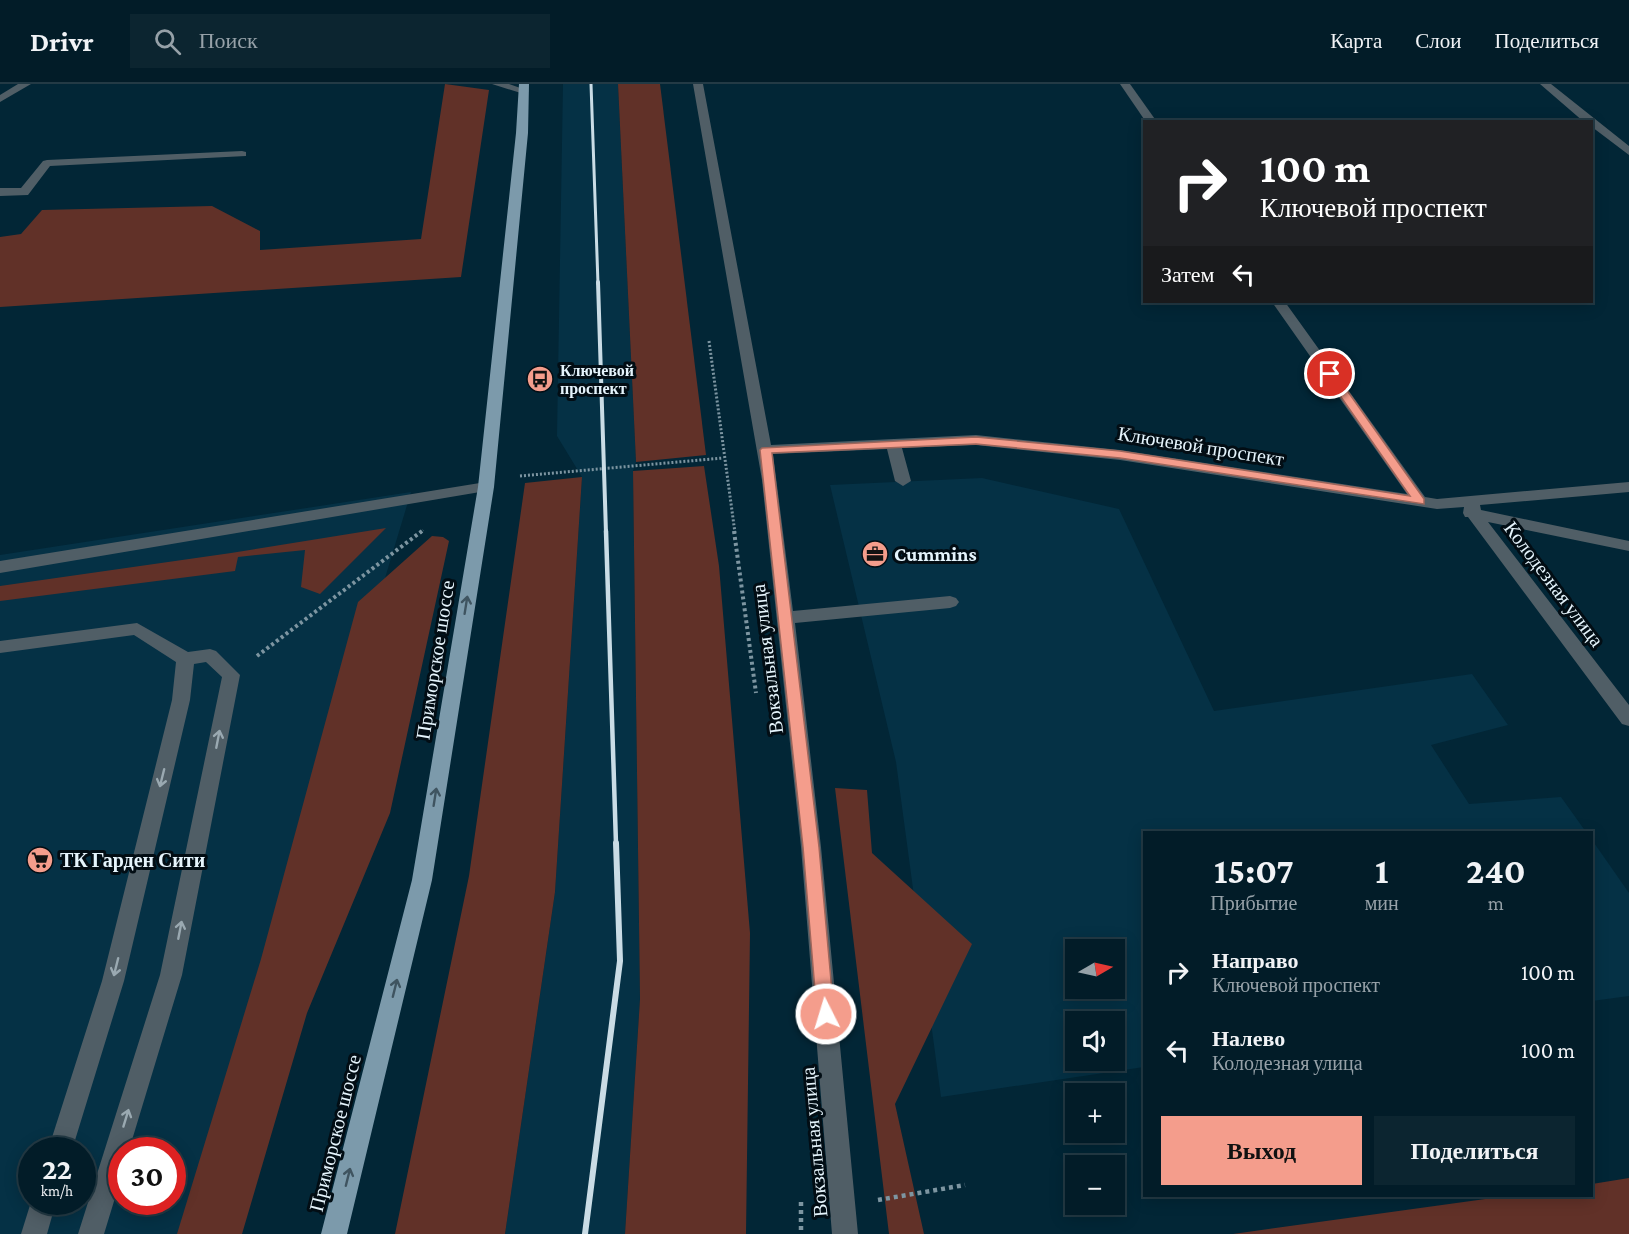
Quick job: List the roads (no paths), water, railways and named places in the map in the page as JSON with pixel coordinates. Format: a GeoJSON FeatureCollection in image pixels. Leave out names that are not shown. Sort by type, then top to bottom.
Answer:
{"type":"FeatureCollection","features":[{"type":"Feature","properties":{"kind":"main road","name":"Приморское шоссе"},"geometry":{"type":"LineString","coordinates":[[334,1234],[422,880],[486,487],[504,324],[524,88]]}},
{"type":"Feature","properties":{"kind":"street"},"geometry":{"type":"LineString","coordinates":[[0,99],[26,84]]}},
{"type":"Feature","properties":{"kind":"street"},"geometry":{"type":"LineString","coordinates":[[497,84],[524,88]]}},
{"type":"Feature","properties":{"kind":"street","name":"Вокзальная улица"},"geometry":{"type":"LineString","coordinates":[[698,84],[766,450],[811,847],[845,1234]]}},
{"type":"Feature","properties":{"kind":"street"},"geometry":{"type":"LineString","coordinates":[[1125,84],[1151,120]]}},
{"type":"Feature","properties":{"kind":"street"},"geometry":{"type":"LineString","coordinates":[[1545,84],[1589,120]]}},
{"type":"Feature","properties":{"kind":"street"},"geometry":{"type":"LineString","coordinates":[[1593,124],[1629,152]]}},
{"type":"Feature","properties":{"kind":"street"},"geometry":{"type":"LineString","coordinates":[[0,192],[24,192],[47,163],[242,154]]}},
{"type":"Feature","properties":{"kind":"street"},"geometry":{"type":"LineString","coordinates":[[1280,303],[1420,501]]}},
{"type":"Feature","properties":{"kind":"street","name":"Ключевой проспект"},"geometry":{"type":"LineString","coordinates":[[766,450],[976,440],[1120,455],[1437,504],[1473,507],[1629,546]]}},
{"type":"Feature","properties":{"kind":"street"},"geometry":{"type":"LineString","coordinates":[[893,444],[903,482]]}},
{"type":"Feature","properties":{"kind":"street"},"geometry":{"type":"LineString","coordinates":[[0,567],[486,487]]}},
{"type":"Feature","properties":{"kind":"street"},"geometry":{"type":"LineString","coordinates":[[1473,507],[1629,487]]}},
{"type":"Feature","properties":{"kind":"street","name":"Колодезная улица"},"geometry":{"type":"LineString","coordinates":[[1473,507],[1629,719]]}},
{"type":"Feature","properties":{"kind":"street"},"geometry":{"type":"LineString","coordinates":[[785,618],[950,602]]}},
{"type":"Feature","properties":{"kind":"street"},"geometry":{"type":"LineString","coordinates":[[0,647],[137,629],[185,659],[210,655],[231,675],[171,975],[91,1234]]}},
{"type":"Feature","properties":{"kind":"street"},"geometry":{"type":"LineString","coordinates":[[64,1137],[113,981],[181,700],[185,659]]}},
{"type":"Feature","properties":{"kind":"street"},"geometry":{"type":"LineString","coordinates":[[34,1234],[40,1215]]}},
{"type":"Feature","properties":{"kind":"railway"},"geometry":{"type":"LineString","coordinates":[[591,84],[598,284]]}},
{"type":"Feature","properties":{"kind":"railway"},"geometry":{"type":"LineString","coordinates":[[598,282],[606,533]]}},
{"type":"Feature","properties":{"kind":"railway"},"geometry":{"type":"LineString","coordinates":[[606,531],[616,844]]}},
{"type":"Feature","properties":{"kind":"railway"},"geometry":{"type":"LineString","coordinates":[[585,1234],[620,961],[616,843]]}},
{"type":"Feature","properties":{"kind":"place","name":"Ключевой проспект"},"geometry":{"type":"Point","coordinates":[540,379]}},
{"type":"Feature","properties":{"kind":"place","name":"Cummins"},"geometry":{"type":"Point","coordinates":[875,554]}},
{"type":"Feature","properties":{"kind":"place","name":"ТК Гарден Сити"},"geometry":{"type":"Point","coordinates":[40,860]}}]}
